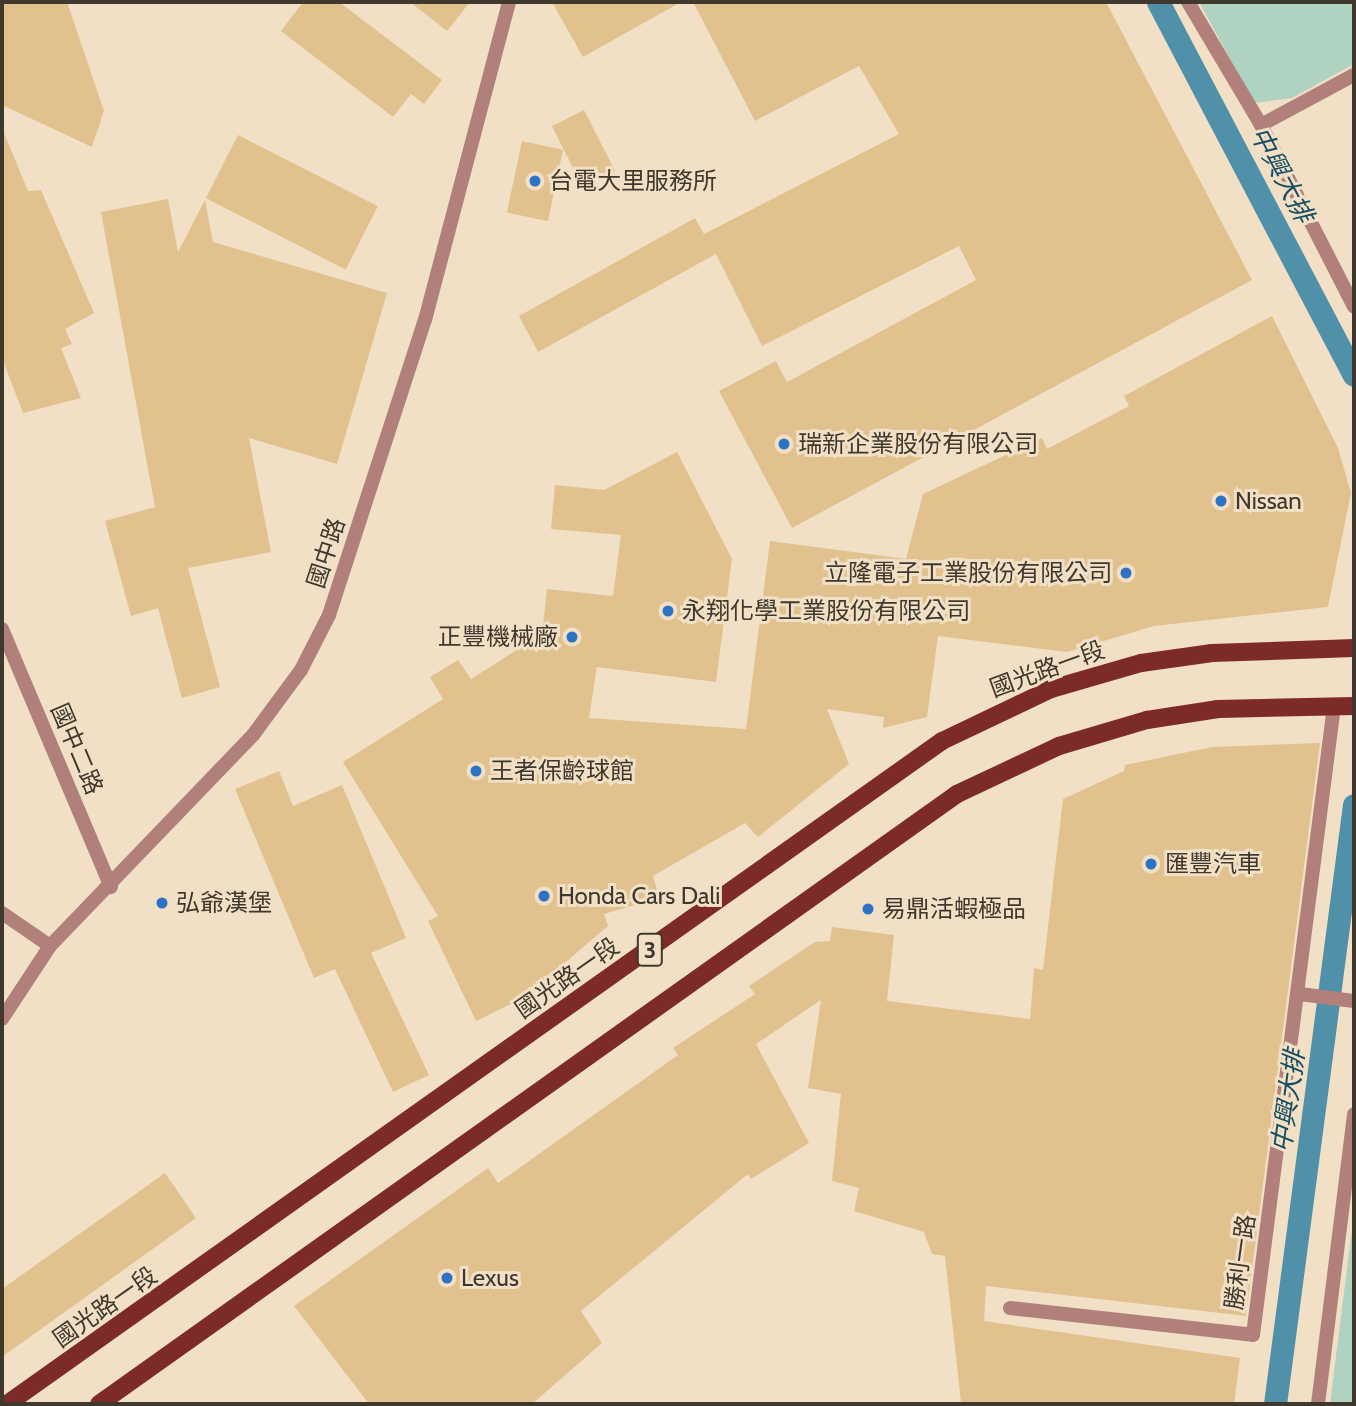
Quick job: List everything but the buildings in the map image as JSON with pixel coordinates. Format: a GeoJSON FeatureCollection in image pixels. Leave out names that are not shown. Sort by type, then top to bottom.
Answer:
{"type":"FeatureCollection","features":[{"type":"Feature","properties":{"kind":"main road","name":"國光路一段"},"geometry":{"type":"LineString","coordinates":[[7,1404],[942,741],[1051,689],[1128,666],[1212,653],[1354,648]]}},
{"type":"Feature","properties":{"kind":"main road","name":"3"},"geometry":{"type":"LineString","coordinates":[[99,1404],[957,794],[1027,759],[1120,726],[1217,709],[1354,706]]}},
{"type":"Feature","properties":{"kind":"main road"},"geometry":{"type":"LineString","coordinates":[[123,1404],[135,1378]]}},
{"type":"Feature","properties":{"kind":"street","name":"國中路"},"geometry":{"type":"LineString","coordinates":[[2,1019],[50,946],[111,887],[253,735],[301,670],[329,615],[425,320],[509,2]]}},
{"type":"Feature","properties":{"kind":"street"},"geometry":{"type":"LineString","coordinates":[[1188,2],[1261,125],[1354,307]]}},
{"type":"Feature","properties":{"kind":"street"},"geometry":{"type":"LineString","coordinates":[[1261,125],[1354,75]]}},
{"type":"Feature","properties":{"kind":"street","name":"國中二路"},"geometry":{"type":"LineString","coordinates":[[2,629],[111,887]]}},
{"type":"Feature","properties":{"kind":"street","name":"勝利一路"},"geometry":{"type":"LineString","coordinates":[[1010,1308],[1254,1335],[1300,994],[1334,706]]}},
{"type":"Feature","properties":{"kind":"street"},"geometry":{"type":"LineString","coordinates":[[2,913],[50,946]]}},
{"type":"Feature","properties":{"kind":"street"},"geometry":{"type":"LineString","coordinates":[[1300,994],[1354,1001]]}},
{"type":"Feature","properties":{"kind":"street"},"geometry":{"type":"LineString","coordinates":[[1318,1404],[1354,1114]]}},
{"type":"Feature","properties":{"kind":"green space"},"geometry":{"type":"Polygon","coordinates":[[[1199,2],[1354,2],[1354,64],[1292,98],[1254,103],[1199,2]]]}},
{"type":"Feature","properties":{"kind":"green space"},"geometry":{"type":"Polygon","coordinates":[[[1354,1213],[1354,1404],[1330,1404],[1354,1213]]]}},
{"type":"Feature","properties":{"kind":"waterway","name":"中興大排"},"geometry":{"type":"LineString","coordinates":[[1158,2],[1354,375]]}},
{"type":"Feature","properties":{"kind":"waterway","name":"中興大排"},"geometry":{"type":"LineString","coordinates":[[1275,1404],[1354,805]]}},
{"type":"Feature","properties":{"kind":"place","name":"台電大里服務所"},"geometry":{"type":"Point","coordinates":[535,181]}},
{"type":"Feature","properties":{"kind":"place","name":"瑞新企業股份有限公司"},"geometry":{"type":"Point","coordinates":[784,444]}},
{"type":"Feature","properties":{"kind":"place","name":"Nissan"},"geometry":{"type":"Point","coordinates":[1221,501]}},
{"type":"Feature","properties":{"kind":"place","name":"立隆電子工業股份有限公司"},"geometry":{"type":"Point","coordinates":[1126,573]}},
{"type":"Feature","properties":{"kind":"place","name":"永翔化學工業股份有限公司"},"geometry":{"type":"Point","coordinates":[668,611]}},
{"type":"Feature","properties":{"kind":"place","name":"正豐機械廠"},"geometry":{"type":"Point","coordinates":[572,637]}},
{"type":"Feature","properties":{"kind":"place","name":"王者保齡球館"},"geometry":{"type":"Point","coordinates":[476,771]}},
{"type":"Feature","properties":{"kind":"place","name":"匯豐汽車"},"geometry":{"type":"Point","coordinates":[1151,864]}},
{"type":"Feature","properties":{"kind":"place","name":"Honda Cars Dali"},"geometry":{"type":"Point","coordinates":[544,896]}},
{"type":"Feature","properties":{"kind":"place","name":"弘爺漢堡"},"geometry":{"type":"Point","coordinates":[162,903]}},
{"type":"Feature","properties":{"kind":"place","name":"易鼎活蝦極品"},"geometry":{"type":"Point","coordinates":[868,909]}},
{"type":"Feature","properties":{"kind":"place","name":"Lexus"},"geometry":{"type":"Point","coordinates":[447,1278]}}]}
